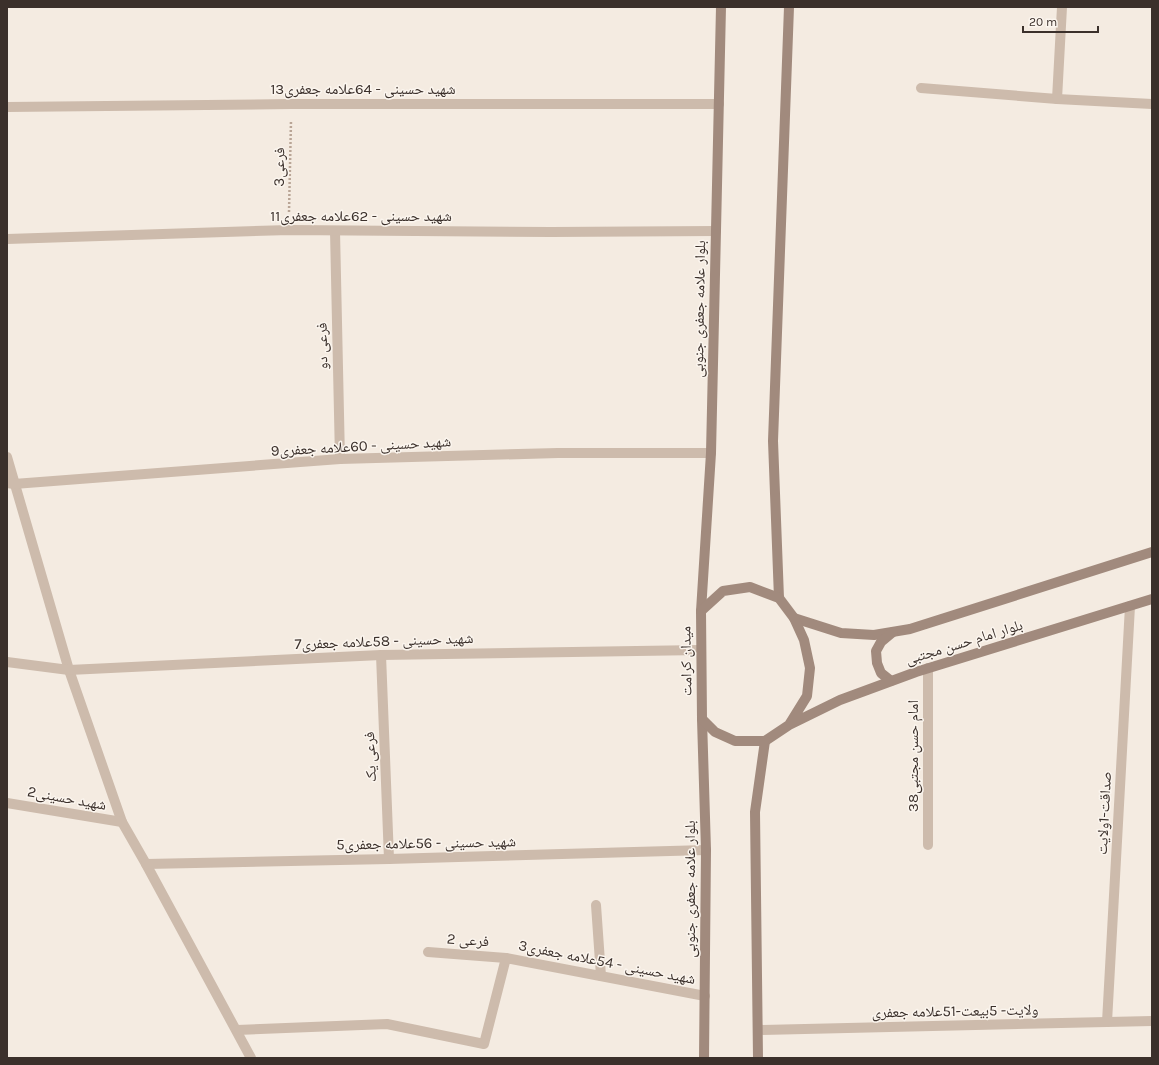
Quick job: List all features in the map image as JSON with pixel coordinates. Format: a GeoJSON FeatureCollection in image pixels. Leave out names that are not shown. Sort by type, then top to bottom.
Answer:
{"type":"FeatureCollection","features":[{"type":"Feature","properties":{"kind":"main road","name":"بلوار علامه جعفری جنوبی"},"geometry":{"type":"LineString","coordinates":[[700,611],[711,453],[721,7]]}},
{"type":"Feature","properties":{"kind":"main road"},"geometry":{"type":"LineString","coordinates":[[702,719],[715,732],[735,741],[765,741],[789,725],[807,696],[810,668],[804,640],[794,618],[779,598],[773,441],[789,7]]}},
{"type":"Feature","properties":{"kind":"main road","name":"بلوار امام حسن مجتبی"},"geometry":{"type":"LineString","coordinates":[[794,618],[841,633],[874,635],[892,632],[917,626],[1152,552]]}},
{"type":"Feature","properties":{"kind":"main road","name":"میدان کرامت"},"geometry":{"type":"LineString","coordinates":[[702,719],[700,611],[722,591],[750,586],[779,598]]}},
{"type":"Feature","properties":{"kind":"main road","name":"بلوار امام حسن مجتبی"},"geometry":{"type":"LineString","coordinates":[[789,725],[840,700],[928,668],[1152,599]]}},
{"type":"Feature","properties":{"kind":"main road"},"geometry":{"type":"LineString","coordinates":[[891,681],[881,673],[877,663],[876,651],[881,642],[892,632]]}},
{"type":"Feature","properties":{"kind":"main road","name":"بلوار علامه جعفری جنوبی"},"geometry":{"type":"LineString","coordinates":[[702,719],[706,850],[704,1058]]}},
{"type":"Feature","properties":{"kind":"main road"},"geometry":{"type":"LineString","coordinates":[[758,1058],[754,812],[765,741]]}},
{"type":"Feature","properties":{"kind":"street"},"geometry":{"type":"LineString","coordinates":[[1057,99],[1062,7]]}},
{"type":"Feature","properties":{"kind":"street"},"geometry":{"type":"LineString","coordinates":[[921,88],[1057,99],[1152,104]]}},
{"type":"Feature","properties":{"kind":"street","name":"13شهید حسینی - 64علامه جعفری"},"geometry":{"type":"LineString","coordinates":[[7,107],[292,104],[719,104]]}},
{"type":"Feature","properties":{"kind":"street","name":"11شهید حسینی - 62علامه جعفری"},"geometry":{"type":"LineString","coordinates":[[7,239],[289,230],[716,230]]}},
{"type":"Feature","properties":{"kind":"street","name":"فرعی دو"},"geometry":{"type":"LineString","coordinates":[[335,231],[340,459]]}},
{"type":"Feature","properties":{"kind":"street","name":"9شهید حسینی - 60علامه جعفری"},"geometry":{"type":"LineString","coordinates":[[10,484],[340,459],[558,453],[711,453]]}},
{"type":"Feature","properties":{"kind":"street"},"geometry":{"type":"LineString","coordinates":[[7,457],[10,484],[69,670],[122,822],[251,1058]]}},
{"type":"Feature","properties":{"kind":"street","name":"صداقت-1ولایت"},"geometry":{"type":"LineString","coordinates":[[1107,1022],[1130,606]]}},
{"type":"Feature","properties":{"kind":"street","name":"7شهید حسینی - 58علامه جعفری"},"geometry":{"type":"LineString","coordinates":[[7,662],[69,670],[381,655],[700,650]]}},
{"type":"Feature","properties":{"kind":"street","name":"فرعی یک"},"geometry":{"type":"LineString","coordinates":[[381,655],[389,859]]}},
{"type":"Feature","properties":{"kind":"street","name":"38امام حسن مجتبی"},"geometry":{"type":"LineString","coordinates":[[928,668],[928,845]]}},
{"type":"Feature","properties":{"kind":"street","name":"2شهید حسینی"},"geometry":{"type":"LineString","coordinates":[[7,803],[122,822]]}},
{"type":"Feature","properties":{"kind":"street","name":"5شهید حسینی - 56علامه جعفری"},"geometry":{"type":"LineString","coordinates":[[146,864],[706,850]]}},
{"type":"Feature","properties":{"kind":"street"},"geometry":{"type":"LineString","coordinates":[[596,905],[601,976]]}},
{"type":"Feature","properties":{"kind":"street","name":"فرعی 2"},"geometry":{"type":"LineString","coordinates":[[428,952],[506,958]]}},
{"type":"Feature","properties":{"kind":"street","name":"3شهید حسینی - 54علامه جعفری"},"geometry":{"type":"LineString","coordinates":[[237,1030],[387,1024],[484,1044],[506,958],[705,996]]}},
{"type":"Feature","properties":{"kind":"street","name":"ولایت- 5بیعت-51علامه جعفری"},"geometry":{"type":"LineString","coordinates":[[758,1030],[1152,1021]]}},
{"type":"Feature","properties":{"kind":"path","name":"فرعی3"},"geometry":{"type":"LineString","coordinates":[[289,230],[292,104]]}}]}
